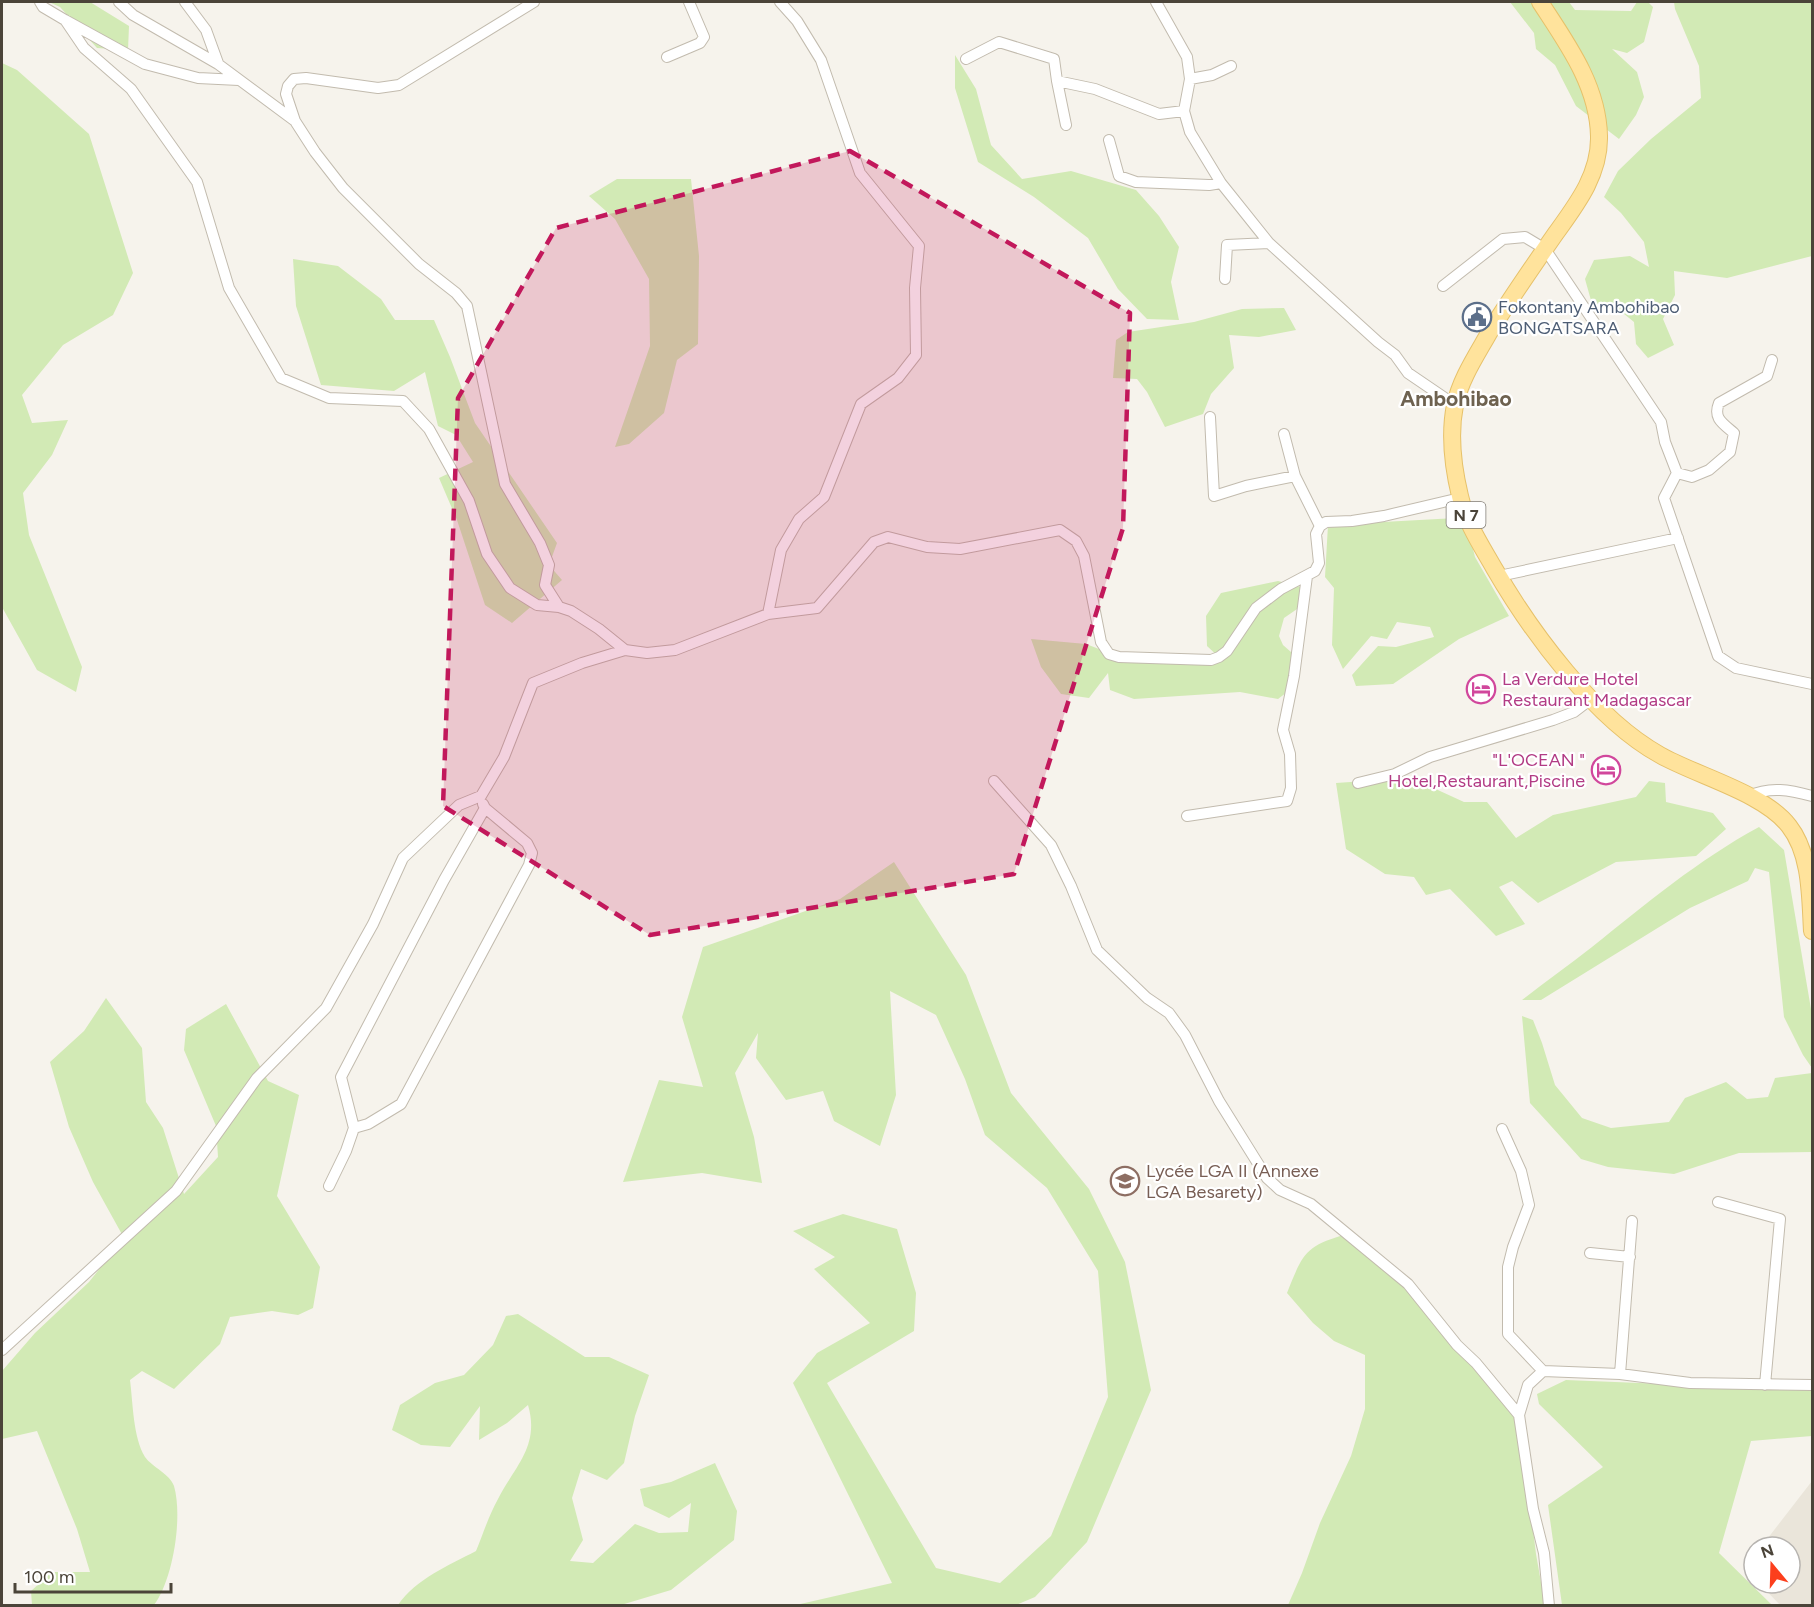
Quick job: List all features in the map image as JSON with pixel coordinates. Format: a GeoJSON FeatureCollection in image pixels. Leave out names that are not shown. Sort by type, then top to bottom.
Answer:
{"type":"FeatureCollection","features":[{"type":"Feature","properties":{"kind":"main road","name":"N 7"},"geometry":{"type":"LineString","coordinates":[[1540,2],[1581,68],[1593,102],[1599,135],[1598,155],[1591,178],[1580,200],[1545,249],[1465,376],[1455,405],[1452,431],[1453,458],[1461,498],[1472,530],[1522,615],[1591,699],[1613,721],[1658,754],[1749,796],[1766,806],[1790,827],[1808,860],[1812,931]]}},
{"type":"Feature","properties":{"kind":"street"},"geometry":{"type":"LineString","coordinates":[[40,2],[43,7],[64,20],[145,64],[198,78],[239,80]]}},
{"type":"Feature","properties":{"kind":"street"},"geometry":{"type":"LineString","coordinates":[[119,2],[133,15],[218,64],[295,121]]}},
{"type":"Feature","properties":{"kind":"street"},"geometry":{"type":"LineString","coordinates":[[185,2],[206,30],[218,64]]}},
{"type":"Feature","properties":{"kind":"street"},"geometry":{"type":"LineString","coordinates":[[534,2],[399,85],[378,88],[319,79],[294,80],[288,86],[286,94],[295,121],[315,152],[344,188],[419,264],[456,293],[467,306],[505,484],[540,543],[549,565],[544,585],[559,607]]}},
{"type":"Feature","properties":{"kind":"street"},"geometry":{"type":"LineString","coordinates":[[667,57],[700,44],[704,37],[689,2]]}},
{"type":"Feature","properties":{"kind":"street"},"geometry":{"type":"LineString","coordinates":[[768,614],[781,550],[799,519],[824,496],[861,404],[898,378],[916,355],[915,288],[919,246],[860,173],[821,60],[797,21],[780,2]]}},
{"type":"Feature","properties":{"kind":"street"},"geometry":{"type":"LineString","coordinates":[[1156,2],[1188,57],[1190,79],[1184,111],[1190,132],[1221,183],[1269,243],[1395,355],[1408,373],[1455,405]]}},
{"type":"Feature","properties":{"kind":"street"},"geometry":{"type":"LineString","coordinates":[[64,20],[84,48],[131,90],[197,182],[230,288],[281,378],[329,398],[403,401],[429,429],[469,501],[487,554],[510,588],[537,605],[559,607],[571,611],[626,650]]}},
{"type":"Feature","properties":{"kind":"street"},"geometry":{"type":"LineString","coordinates":[[966,60],[999,42],[1054,59],[1066,125]]}},
{"type":"Feature","properties":{"kind":"street"},"geometry":{"type":"LineString","coordinates":[[1190,79],[1212,75],[1231,66]]}},
{"type":"Feature","properties":{"kind":"street"},"geometry":{"type":"LineString","coordinates":[[1057,81],[1095,89],[1159,114],[1184,111]]}},
{"type":"Feature","properties":{"kind":"street"},"geometry":{"type":"LineString","coordinates":[[1109,140],[1119,176],[1136,182],[1209,185],[1221,183]]}},
{"type":"Feature","properties":{"kind":"street"},"geometry":{"type":"LineString","coordinates":[[1443,286],[1503,239],[1525,237],[1545,249],[1660,422],[1677,473],[1664,498],[1718,656],[1736,668],[1812,684]]}},
{"type":"Feature","properties":{"kind":"street"},"geometry":{"type":"LineString","coordinates":[[1226,279],[1227,245],[1269,243]]}},
{"type":"Feature","properties":{"kind":"street"},"geometry":{"type":"LineString","coordinates":[[1677,473],[1692,477],[1709,470],[1730,452],[1734,433],[1718,419],[1716,411],[1719,403],[1767,376],[1772,360]]}},
{"type":"Feature","properties":{"kind":"street"},"geometry":{"type":"LineString","coordinates":[[1210,417],[1214,496],[1246,486],[1295,476]]}},
{"type":"Feature","properties":{"kind":"street"},"geometry":{"type":"LineString","coordinates":[[1284,434],[1295,476],[1320,526]]}},
{"type":"Feature","properties":{"kind":"street"},"geometry":{"type":"LineString","coordinates":[[2,1350],[176,1191],[257,1078],[326,1008],[373,924],[403,858],[459,805],[481,796],[504,757],[533,683],[582,663],[626,650],[647,653],[675,650],[768,614],[817,608],[874,542],[888,537],[927,547],[960,549],[1060,530],[1076,541],[1084,556],[1101,642],[1109,654],[1119,657],[1211,660],[1227,651],[1256,608],[1281,589],[1315,571],[1319,563],[1316,534],[1320,526],[1326,522],[1384,516],[1461,498]]}},
{"type":"Feature","properties":{"kind":"street"},"geometry":{"type":"LineString","coordinates":[[1499,576],[1678,538]]}},
{"type":"Feature","properties":{"kind":"street"},"geometry":{"type":"LineString","coordinates":[[1187,816],[1287,801],[1291,788],[1290,754],[1283,730],[1294,676],[1307,576]]}},
{"type":"Feature","properties":{"kind":"street"},"geometry":{"type":"LineString","coordinates":[[1358,783],[1395,774],[1430,757],[1553,720],[1574,712],[1591,699]]}},
{"type":"Feature","properties":{"kind":"street"},"geometry":{"type":"LineString","coordinates":[[994,781],[1051,845],[1071,886],[1097,950],[1147,998],[1169,1013],[1185,1035],[1219,1101],[1267,1178],[1280,1190],[1311,1204],[1408,1284],[1457,1346],[1476,1363],[1519,1415]]}},
{"type":"Feature","properties":{"kind":"street"},"geometry":{"type":"LineString","coordinates":[[1749,796],[1761,790],[1790,790],[1812,796]]}},
{"type":"Feature","properties":{"kind":"street"},"geometry":{"type":"LineString","coordinates":[[354,1128],[368,1124],[401,1104],[529,865],[532,853],[526,843],[485,808],[481,796]]}},
{"type":"Feature","properties":{"kind":"street"},"geometry":{"type":"LineString","coordinates":[[329,1186],[354,1128],[341,1077],[416,932],[485,808]]}},
{"type":"Feature","properties":{"kind":"street"},"geometry":{"type":"LineString","coordinates":[[1502,1129],[1521,1171],[1529,1205],[1513,1246],[1508,1267],[1508,1334],[1543,1371],[1620,1374],[1690,1383],[1812,1385]]}},
{"type":"Feature","properties":{"kind":"street"},"geometry":{"type":"LineString","coordinates":[[1718,1202],[1780,1219],[1765,1385]]}},
{"type":"Feature","properties":{"kind":"street"},"geometry":{"type":"LineString","coordinates":[[1620,1374],[1632,1221]]}},
{"type":"Feature","properties":{"kind":"street"},"geometry":{"type":"LineString","coordinates":[[1590,1253],[1630,1257]]}},
{"type":"Feature","properties":{"kind":"street"},"geometry":{"type":"LineString","coordinates":[[1543,1371],[1528,1385],[1519,1415],[1533,1509],[1544,1553],[1550,1605]]}},
{"type":"Feature","properties":{"kind":"highlighted area"},"geometry":{"type":"Polygon","coordinates":[[[850,151],[1130,313],[1123,528],[1014,874],[650,935],[443,806],[458,398],[556,228],[850,151]]]}},
{"type":"Feature","properties":{"kind":"shaded area"},"geometry":{"type":"Polygon","coordinates":[[[1812,1481],[1812,1605],[1780,1605],[1770,1595],[1802,1595],[1802,1535],[1770,1535],[1812,1481]]]}},
{"type":"Feature","properties":{"kind":"green space"},"geometry":{"type":"Polygon","coordinates":[[[49,2],[90,2],[129,26],[128,50],[97,48],[60,7],[49,2]]]}},
{"type":"Feature","properties":{"kind":"green space"},"geometry":{"type":"Polygon","coordinates":[[[1510,2],[1569,2],[1575,10],[1631,11],[1637,2],[1648,2],[1653,7],[1644,42],[1627,53],[1612,49],[1637,72],[1644,97],[1636,115],[1619,139],[1576,106],[1555,65],[1536,49],[1534,33],[1510,2]]]}},
{"type":"Feature","properties":{"kind":"green space"},"geometry":{"type":"Polygon","coordinates":[[[1674,2],[1812,2],[1812,256],[1727,278],[1674,271],[1675,295],[1663,319],[1674,345],[1648,358],[1636,344],[1634,322],[1613,305],[1592,304],[1585,279],[1594,260],[1630,256],[1649,267],[1644,242],[1621,213],[1604,197],[1618,171],[1651,139],[1701,98],[1699,66],[1674,2]]]}},
{"type":"Feature","properties":{"kind":"green space"},"geometry":{"type":"Polygon","coordinates":[[[955,55],[976,89],[991,145],[1022,179],[1071,171],[1136,190],[1159,216],[1179,247],[1171,282],[1179,320],[1147,319],[1118,289],[1088,238],[1034,197],[978,162],[955,88],[955,55]]]}},
{"type":"Feature","properties":{"kind":"green space"},"geometry":{"type":"Polygon","coordinates":[[[2,63],[17,70],[89,134],[133,273],[113,315],[63,345],[22,395],[32,423],[68,420],[52,455],[23,493],[29,535],[82,667],[76,692],[37,670],[2,607],[2,63]]]}},
{"type":"Feature","properties":{"kind":"green space"},"geometry":{"type":"Polygon","coordinates":[[[617,179],[691,179],[699,256],[698,344],[677,360],[664,413],[629,444],[615,447],[650,346],[649,279],[615,219],[589,196],[617,179]]]}},
{"type":"Feature","properties":{"kind":"green space"},"geometry":{"type":"Polygon","coordinates":[[[293,259],[338,266],[381,299],[395,320],[434,320],[475,423],[557,543],[549,565],[562,580],[512,623],[485,605],[457,520],[439,478],[473,462],[456,435],[438,426],[425,372],[394,391],[321,385],[296,306],[293,259]]]}},
{"type":"Feature","properties":{"kind":"green space"},"geometry":{"type":"Polygon","coordinates":[[[1284,308],[1296,330],[1259,337],[1229,335],[1234,368],[1211,394],[1203,414],[1165,427],[1147,392],[1137,379],[1113,378],[1116,340],[1128,332],[1194,322],[1242,309],[1284,308]]]}},
{"type":"Feature","properties":{"kind":"green space"},"geometry":{"type":"Polygon","coordinates":[[[1456,518],[1470,537],[1475,557],[1509,616],[1459,639],[1393,684],[1356,686],[1352,675],[1378,646],[1396,647],[1434,637],[1430,627],[1397,622],[1387,639],[1371,636],[1343,669],[1332,645],[1334,588],[1325,577],[1328,525],[1456,518]]]}},
{"type":"Feature","properties":{"kind":"green space"},"geometry":{"type":"Polygon","coordinates":[[[1278,581],[1309,589],[1300,607],[1284,618],[1279,636],[1283,645],[1291,652],[1295,686],[1278,699],[1240,692],[1134,699],[1110,690],[1108,673],[1089,698],[1061,694],[1041,667],[1031,639],[1086,644],[1112,654],[1222,660],[1207,646],[1206,616],[1221,593],[1278,581]]]}},
{"type":"Feature","properties":{"kind":"green space"},"geometry":{"type":"Polygon","coordinates":[[[1395,774],[1416,780],[1464,802],[1487,802],[1516,838],[1553,815],[1636,797],[1649,781],[1665,783],[1666,802],[1713,813],[1726,829],[1696,856],[1616,862],[1538,903],[1512,881],[1499,887],[1525,924],[1496,936],[1450,889],[1426,895],[1414,877],[1385,874],[1346,849],[1336,783],[1365,781],[1395,774]]]}},
{"type":"Feature","properties":{"kind":"green space"},"geometry":{"type":"Polygon","coordinates":[[[1759,827],[1784,850],[1812,1015],[1812,1068],[1784,1017],[1769,872],[1755,868],[1748,881],[1690,908],[1541,1000],[1522,1000],[1673,883],[1759,827]]]}},
{"type":"Feature","properties":{"kind":"green space"},"geometry":{"type":"Polygon","coordinates":[[[894,862],[966,975],[1011,1093],[1089,1189],[1125,1262],[1151,1390],[1087,1542],[1035,1597],[1016,1605],[796,1605],[892,1583],[793,1383],[817,1353],[870,1323],[814,1269],[835,1257],[793,1231],[843,1214],[897,1229],[916,1293],[914,1331],[827,1383],[936,1568],[1000,1583],[1051,1536],[1108,1397],[1098,1271],[1047,1188],[985,1135],[965,1079],[936,1015],[890,991],[896,1095],[880,1146],[834,1121],[823,1091],[786,1100],[756,1058],[758,1033],[735,1073],[754,1137],[762,1183],[702,1173],[623,1182],[659,1080],[703,1087],[682,1017],[703,947],[840,899],[894,862]]]}},
{"type":"Feature","properties":{"kind":"green space"},"geometry":{"type":"Polygon","coordinates":[[[106,998],[142,1048],[146,1102],[163,1128],[184,1194],[218,1157],[216,1126],[184,1050],[186,1029],[226,1004],[268,1081],[299,1095],[277,1196],[320,1267],[313,1308],[298,1315],[272,1311],[230,1317],[220,1344],[174,1389],[142,1371],[130,1380],[136,1430],[141,1449],[148,1461],[172,1482],[177,1499],[177,1531],[171,1565],[161,1594],[154,1605],[32,1605],[31,1591],[52,1572],[90,1572],[77,1529],[37,1431],[2,1439],[2,1371],[35,1333],[89,1282],[124,1238],[93,1182],[69,1127],[50,1062],[84,1031],[106,998]]]}},
{"type":"Feature","properties":{"kind":"green space"},"geometry":{"type":"Polygon","coordinates":[[[1522,1016],[1533,1020],[1555,1085],[1582,1118],[1611,1128],[1669,1122],[1685,1098],[1726,1082],[1747,1099],[1768,1097],[1775,1078],[1812,1073],[1812,1152],[1739,1153],[1674,1174],[1608,1167],[1581,1159],[1530,1103],[1522,1016]]]}},
{"type":"Feature","properties":{"kind":"green space"},"geometry":{"type":"Polygon","coordinates":[[[1347,1234],[1423,1304],[1519,1415],[1536,1554],[1545,1605],[1288,1605],[1320,1523],[1351,1456],[1365,1409],[1365,1355],[1334,1341],[1313,1323],[1287,1293],[1307,1253],[1322,1243],[1347,1234]]]}},
{"type":"Feature","properties":{"kind":"green space"},"geometry":{"type":"Polygon","coordinates":[[[518,1314],[585,1357],[609,1357],[649,1375],[635,1416],[624,1463],[607,1480],[581,1469],[572,1498],[583,1540],[570,1561],[593,1563],[635,1524],[659,1533],[688,1532],[691,1503],[669,1518],[644,1506],[640,1489],[671,1482],[715,1463],[737,1511],[734,1540],[671,1590],[621,1605],[398,1605],[423,1580],[476,1551],[495,1505],[524,1455],[531,1432],[528,1405],[507,1423],[479,1440],[480,1406],[450,1447],[421,1445],[392,1430],[400,1405],[435,1383],[464,1375],[493,1345],[506,1316],[518,1314]]]}},
{"type":"Feature","properties":{"kind":"green space"},"geometry":{"type":"Polygon","coordinates":[[[1566,1380],[1812,1390],[1812,1436],[1751,1441],[1719,1553],[1742,1576],[1742,1595],[1762,1595],[1772,1605],[1562,1605],[1548,1505],[1603,1467],[1539,1404],[1537,1394],[1566,1380]]]}},
{"type":"Feature","properties":{"kind":"place","name":"Fokontany Ambohibao BONGATSARA"},"geometry":{"type":"Point","coordinates":[1477,317]}},
{"type":"Feature","properties":{"kind":"place","name":"La Verdure Hotel Restaurant Madagascar"},"geometry":{"type":"Point","coordinates":[1481,689]}},
{"type":"Feature","properties":{"kind":"place","name":"\"L'OCEAN \" Hotel,Restaurant,Piscine"},"geometry":{"type":"Point","coordinates":[1606,770]}},
{"type":"Feature","properties":{"kind":"place","name":"Lycée LGA II (Annexe LGA Besarety)"},"geometry":{"type":"Point","coordinates":[1125,1181]}},
{"type":"Feature","properties":{"kind":"district","name":"Ambohibao"},"geometry":{"type":"Point","coordinates":[1456,398]}}]}
